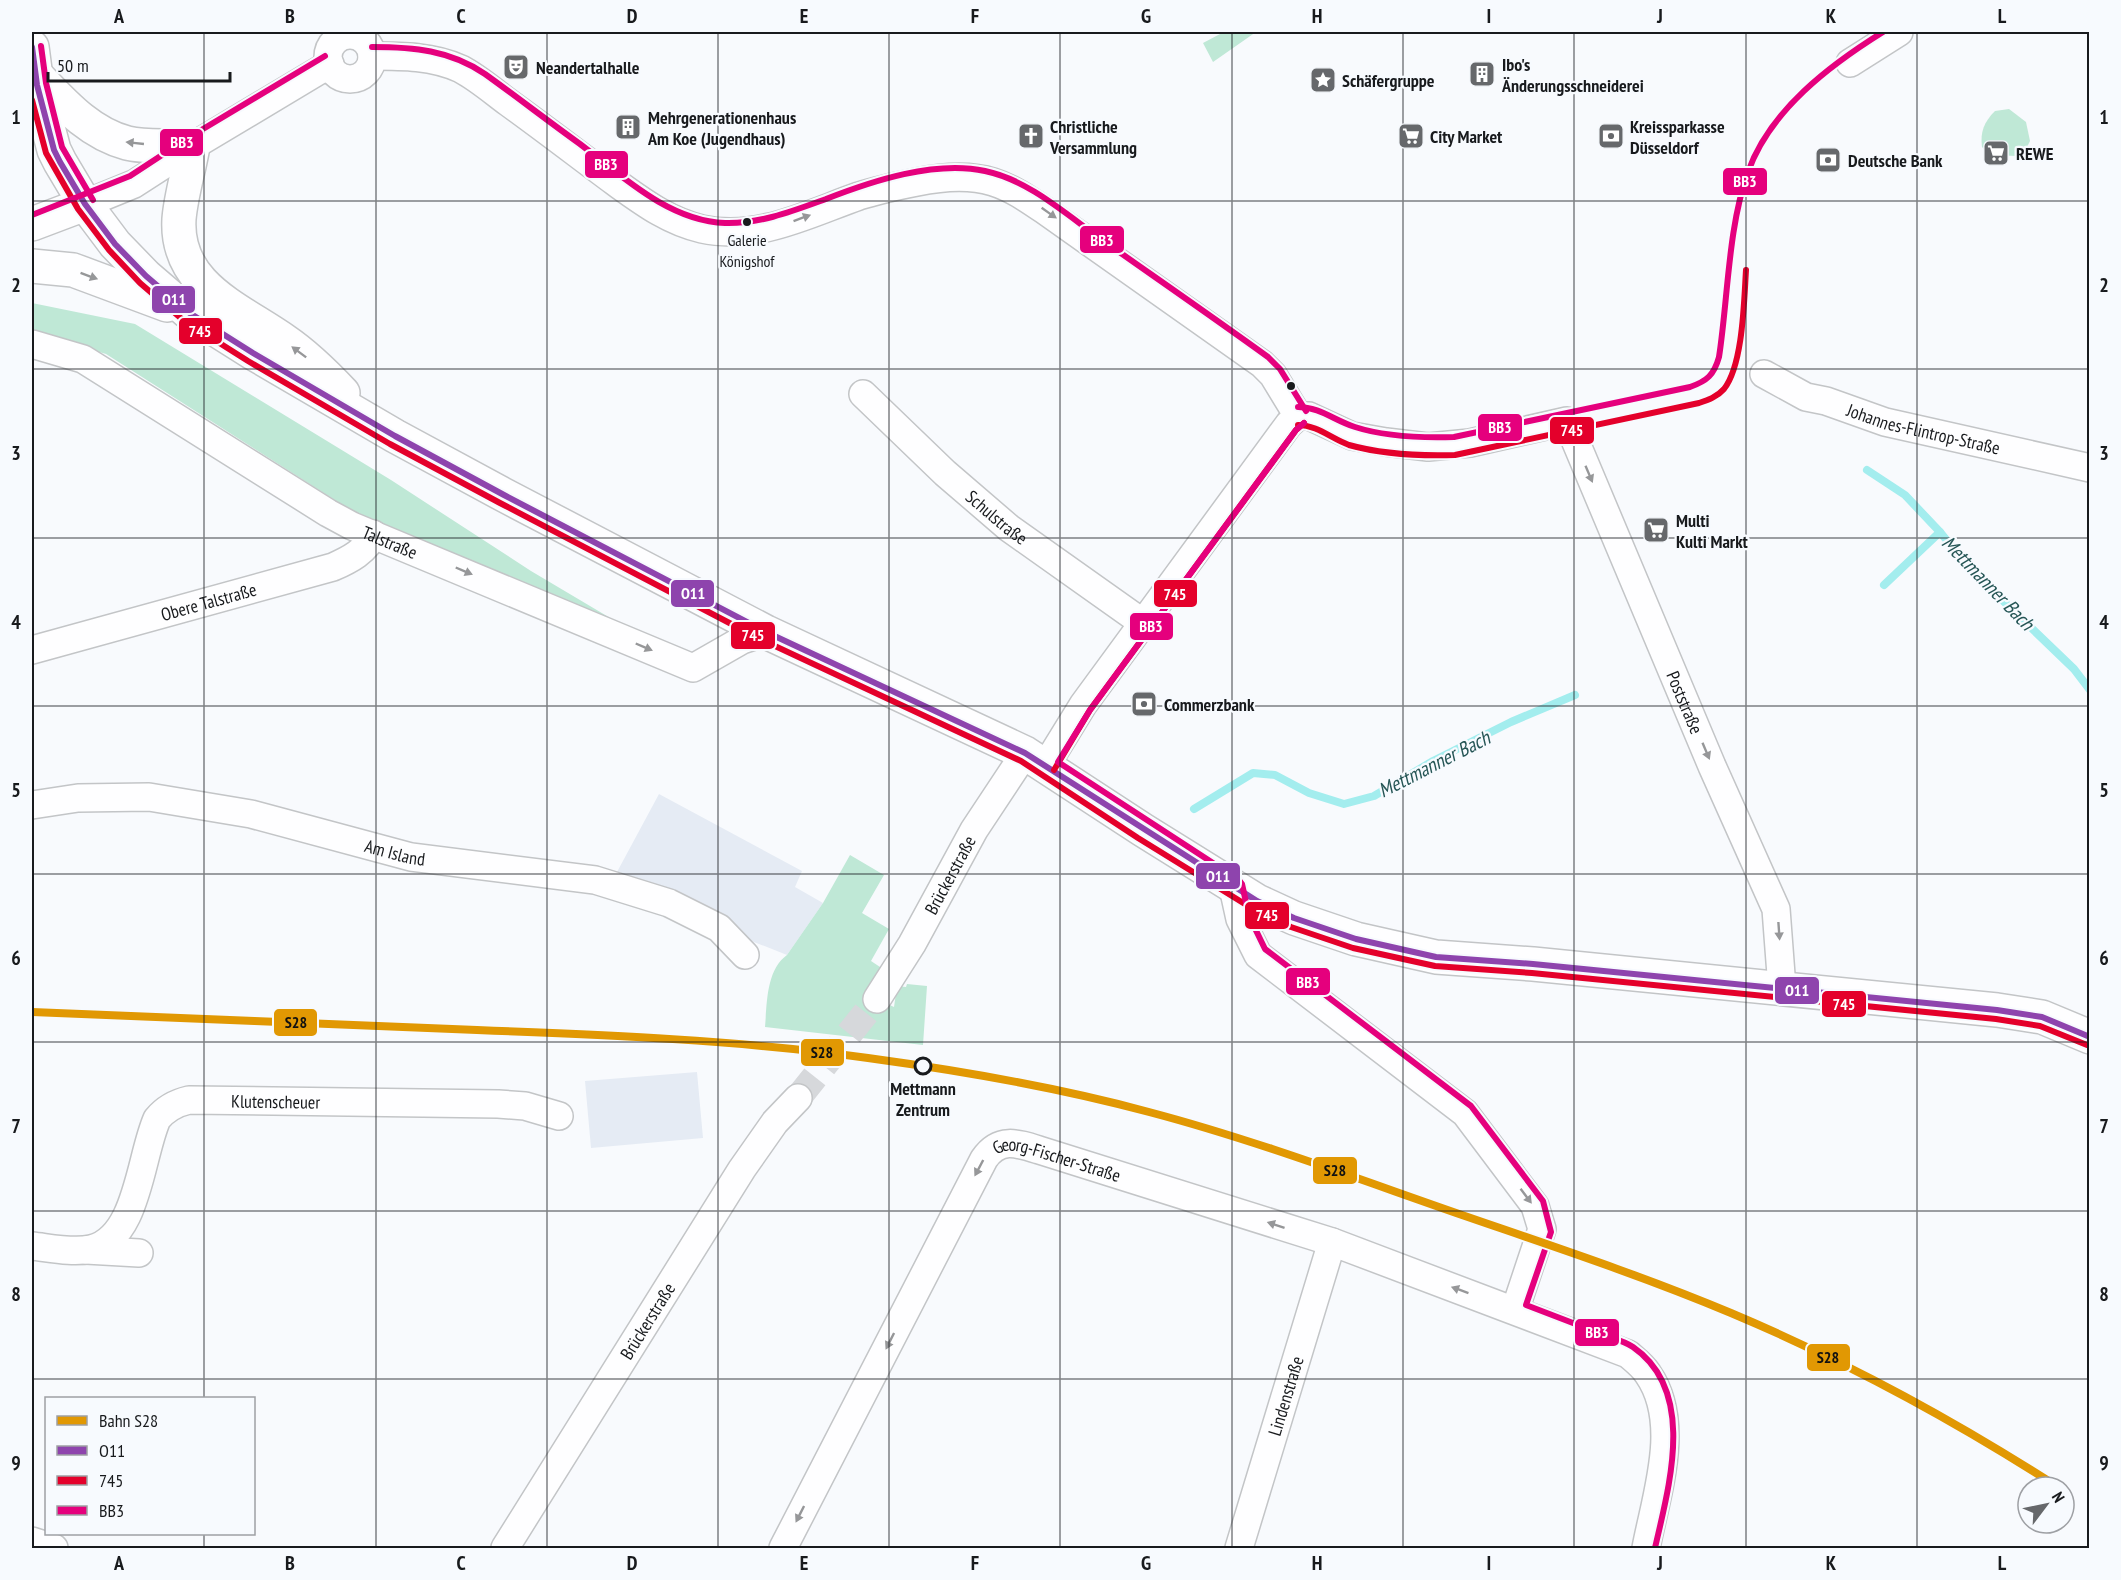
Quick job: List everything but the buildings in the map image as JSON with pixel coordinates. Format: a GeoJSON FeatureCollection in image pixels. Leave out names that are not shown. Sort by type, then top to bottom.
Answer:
{"type":"FeatureCollection","features":[{"type":"Feature","properties":{"kind":"street"},"geometry":{"type":"LineString","coordinates":[[1850,63],[1899,32]]}},
{"type":"Feature","properties":{"kind":"street"},"geometry":{"type":"LineString","coordinates":[[347,33],[364,40],[372,56],[370,67],[354,78],[339,75],[330,64],[329,56],[332,45],[347,33]]}},
{"type":"Feature","properties":{"kind":"street"},"geometry":{"type":"LineString","coordinates":[[372,56],[411,56],[442,62],[461,69],[664,216],[704,229],[748,232],[772,228],[861,196],[934,178],[967,177],[993,182],[1022,195],[1262,364],[1273,375],[1298,416]]}},
{"type":"Feature","properties":{"kind":"street"},"geometry":{"type":"LineString","coordinates":[[32,224],[134,184],[330,64]]}},
{"type":"Feature","properties":{"kind":"street"},"geometry":{"type":"LineString","coordinates":[[34,78],[68,109],[109,136],[129,143],[193,146]]}},
{"type":"Feature","properties":{"kind":"street"},"geometry":{"type":"LineString","coordinates":[[34,78],[54,150],[85,204],[115,244],[146,276],[188,312],[371,422],[504,495],[766,632],[1036,759],[1143,830],[1257,901],[1294,918],[1356,939],[1436,957],[1533,964],[2019,1013],[2042,1017],[2090,1037]]}},
{"type":"Feature","properties":{"kind":"street"},"geometry":{"type":"LineString","coordinates":[[193,146],[179,220],[189,267],[203,285],[223,301],[315,363],[371,422]]}},
{"type":"Feature","properties":{"kind":"street"},"geometry":{"type":"LineString","coordinates":[[32,266],[73,270],[188,312]]}},
{"type":"Feature","properties":{"kind":"street","name":"Talstraße"},"geometry":{"type":"LineString","coordinates":[[32,344],[83,360],[328,513],[693,668],[742,640],[766,632]]}},
{"type":"Feature","properties":{"kind":"street","name":"Johannes-Flintrop-Straße"},"geometry":{"type":"LineString","coordinates":[[1764,374],[1806,397],[1826,401],[1885,422],[2090,468]]}},
{"type":"Feature","properties":{"kind":"street","name":"Schulstraße"},"geometry":{"type":"LineString","coordinates":[[863,394],[945,472],[1009,528],[1143,623]]}},
{"type":"Feature","properties":{"kind":"street","name":"Poststraße"},"geometry":{"type":"LineString","coordinates":[[1298,416],[1309,416],[1352,435],[1428,447],[1455,446],[1567,421],[1708,755],[1776,909],[1782,988]]}},
{"type":"Feature","properties":{"kind":"street","name":"Brückerstraße"},"geometry":{"type":"LineString","coordinates":[[878,999],[912,944],[968,840],[1083,705],[1245,482],[1289,424],[1298,416]]}},
{"type":"Feature","properties":{"kind":"street","name":"Obere Talstraße"},"geometry":{"type":"LineString","coordinates":[[32,650],[333,567],[349,560],[363,549],[373,534]]}},
{"type":"Feature","properties":{"kind":"street","name":"Am Island"},"geometry":{"type":"LineString","coordinates":[[32,805],[78,798],[149,797],[251,814],[411,857],[595,880],[669,903],[719,928],[745,955]]}},
{"type":"Feature","properties":{"kind":"street"},"geometry":{"type":"LineString","coordinates":[[1233,887],[1240,919],[1258,955],[1465,1113],[1535,1206],[1542,1228],[1515,1310]]}},
{"type":"Feature","properties":{"kind":"street","name":"Brückerstraße"},"geometry":{"type":"LineString","coordinates":[[505,1548],[742,1169],[775,1122],[798,1098]]}},
{"type":"Feature","properties":{"kind":"street","name":"Klutenscheuer"},"geometry":{"type":"LineString","coordinates":[[85,1250],[105,1243],[124,1224],[153,1128],[162,1113],[179,1102],[189,1100],[498,1104],[525,1106],[559,1116]]}},
{"type":"Feature","properties":{"kind":"street","name":"Georg-Fischer-Straße"},"geometry":{"type":"LineString","coordinates":[[783,1548],[984,1159],[995,1147],[1005,1143],[1017,1143],[1332,1242],[1628,1354],[1648,1373],[1657,1392],[1666,1424],[1665,1453],[1646,1548]]}},
{"type":"Feature","properties":{"kind":"street","name":"Lindenstraße"},"geometry":{"type":"LineString","coordinates":[[1239,1548],[1332,1242]]}},
{"type":"Feature","properties":{"kind":"street"},"geometry":{"type":"LineString","coordinates":[[32,1246],[139,1253]]}},
{"type":"Feature","properties":{"kind":"street"},"geometry":{"type":"LineString","coordinates":[[32,1541],[54,1548]]}},
{"type":"Feature","properties":{"kind":"shaded area"},"geometry":{"type":"Polygon","coordinates":[[[659,794],[802,871],[795,887],[823,903],[787,955],[610,885],[659,794]]]}},
{"type":"Feature","properties":{"kind":"shaded area"},"geometry":{"type":"Polygon","coordinates":[[[697,1072],[703,1138],[591,1148],[585,1081],[697,1072]]]}},
{"type":"Feature","properties":{"kind":"green space"},"geometry":{"type":"Polygon","coordinates":[[[1219,32],[1256,32],[1213,62],[1203,43],[1220,34],[1219,32]]]}},
{"type":"Feature","properties":{"kind":"green space"},"geometry":{"type":"Polygon","coordinates":[[[2009,109],[2026,122],[2030,141],[2025,151],[2017,156],[1990,155],[1982,147],[1984,128],[1995,111],[2009,109]]]}},
{"type":"Feature","properties":{"kind":"green space"},"geometry":{"type":"Polygon","coordinates":[[[32,303],[135,324],[391,480],[531,571],[617,622],[366,520],[106,354],[32,332],[32,303]]]}},
{"type":"Feature","properties":{"kind":"green space"},"geometry":{"type":"Polygon","coordinates":[[[850,855],[884,875],[862,913],[889,929],[871,961],[883,969],[877,999],[894,1007],[897,986],[906,987],[907,984],[927,986],[923,1045],[765,1027],[767,998],[775,969],[823,903],[850,855]]]}},
{"type":"Feature","properties":{"kind":"waterway"},"geometry":{"type":"LineString","coordinates":[[1867,470],[1905,495],[1940,532]]}},
{"type":"Feature","properties":{"kind":"waterway","name":"Mettmanner Bach"},"geometry":{"type":"LineString","coordinates":[[1884,585],[1940,532],[1970,569],[2074,669],[2090,690]]}},
{"type":"Feature","properties":{"kind":"waterway","name":"Mettmanner Bach"},"geometry":{"type":"LineString","coordinates":[[1194,809],[1253,773],[1275,775],[1309,793],[1344,804],[1374,796],[1433,761],[1511,722],[1575,695]]}},
{"type":"Feature","properties":{"kind":"tunnel"},"geometry":{"type":"LineString","coordinates":[[798,1098],[877,999]]}},
{"type":"Feature","properties":{"kind":"rail line","name":"S28"},"geometry":{"type":"LineString","coordinates":[[32,1012],[673,1039],[819,1052],[904,1063],[1010,1080],[1080,1095],[1189,1123],[1267,1147],[1698,1299],[1857,1371],[1939,1415],[2039,1475]]}},
{"type":"Feature","properties":{"kind":"transit line","name":"BB3"},"geometry":{"type":"LineString","coordinates":[[1298,407],[1313,409],[1348,424],[1379,433],[1417,437],[1454,437],[1690,387],[1705,380],[1712,373],[1719,357],[1736,216],[1741,193],[1758,150],[1786,109],[1804,91],[1843,59],[1883,32]]}},
{"type":"Feature","properties":{"kind":"transit line","name":"BB3"},"geometry":{"type":"LineString","coordinates":[[41,46],[46,83],[62,147],[93,200]]}},
{"type":"Feature","properties":{"kind":"transit line","name":"O11"},"geometry":{"type":"LineString","coordinates":[[32,47],[37,85],[54,150],[60,162],[85,204],[115,244],[146,276],[188,312],[395,436],[504,495],[766,632],[1025,753],[1257,901],[1294,918],[1356,939],[1436,957],[1533,964],[1997,1010],[2042,1017],[2090,1037]]}},
{"type":"Feature","properties":{"kind":"transit line","name":"BB3"},"geometry":{"type":"LineString","coordinates":[[372,47],[431,51],[472,66],[647,195],[666,206],[704,220],[738,223],[764,219],[863,185],[925,170],[966,168],[985,171],[1017,182],[1048,200],[1268,357],[1280,369],[1306,411]]}},
{"type":"Feature","properties":{"kind":"transit line","name":"BB3"},"geometry":{"type":"LineString","coordinates":[[32,215],[130,176],[188,138],[325,56]]}},
{"type":"Feature","properties":{"kind":"transit line","name":"745"},"geometry":{"type":"LineString","coordinates":[[32,100],[46,153],[78,209],[109,250],[140,283],[183,320],[390,444],[500,503],[762,640],[1021,761],[1138,838],[1253,909],[1291,927],[1353,948],[1435,966],[1532,973],[1996,1019],[2040,1026],[2087,1045]]}},
{"type":"Feature","properties":{"kind":"transit line","name":"745"},"geometry":{"type":"LineString","coordinates":[[1298,425],[1312,427],[1349,445],[1361,448],[1402,454],[1455,455],[1702,402],[1724,389],[1735,365],[1743,315],[1746,270]]}},
{"type":"Feature","properties":{"kind":"transit line","name":"745"},"geometry":{"type":"LineString","coordinates":[[1054,770],[1090,710],[1296,430],[1304,423]]}},
{"type":"Feature","properties":{"kind":"transit line","name":"BB3"},"geometry":{"type":"LineString","coordinates":[[1304,423],[1296,430],[1090,710],[1058,762],[1239,880],[1242,884],[1249,916],[1265,949],[1471,1106],[1543,1201],[1551,1232],[1526,1305],[1633,1347],[1653,1366],[1665,1388],[1672,1414],[1673,1441],[1671,1469],[1655,1548]]}},
{"type":"Feature","properties":{"kind":"place","name":"Neandertalhalle"},"geometry":{"type":"Point","coordinates":[516,67]}},
{"type":"Feature","properties":{"kind":"place","name":"Ibo's Änderungsschneiderei"},"geometry":{"type":"Point","coordinates":[1482,74]}},
{"type":"Feature","properties":{"kind":"place","name":"Schäfergruppe"},"geometry":{"type":"Point","coordinates":[1323,80]}},
{"type":"Feature","properties":{"kind":"place","name":"Mehrgenerationenhaus Am Koe (Jugendhaus)"},"geometry":{"type":"Point","coordinates":[628,127]}},
{"type":"Feature","properties":{"kind":"place","name":"Christliche Versammlung"},"geometry":{"type":"Point","coordinates":[1031,136]}},
{"type":"Feature","properties":{"kind":"place","name":"City Market"},"geometry":{"type":"Point","coordinates":[1411,136]}},
{"type":"Feature","properties":{"kind":"place","name":"Kreissparkasse Düsseldorf"},"geometry":{"type":"Point","coordinates":[1611,136]}},
{"type":"Feature","properties":{"kind":"place","name":"REWE"},"geometry":{"type":"Point","coordinates":[1996,153]}},
{"type":"Feature","properties":{"kind":"place","name":"Deutsche Bank"},"geometry":{"type":"Point","coordinates":[1828,160]}},
{"type":"Feature","properties":{"kind":"place","name":"Galerie Königshof"},"geometry":{"type":"Point","coordinates":[747,222]}},
{"type":"Feature","properties":{"kind":"place","name":"Multi Kulti Markt"},"geometry":{"type":"Point","coordinates":[1656,530]}},
{"type":"Feature","properties":{"kind":"place","name":"Commerzbank"},"geometry":{"type":"Point","coordinates":[1144,704]}},
{"type":"Feature","properties":{"kind":"place","name":"Mettmann Zentrum"},"geometry":{"type":"Point","coordinates":[923,1066]}}]}
